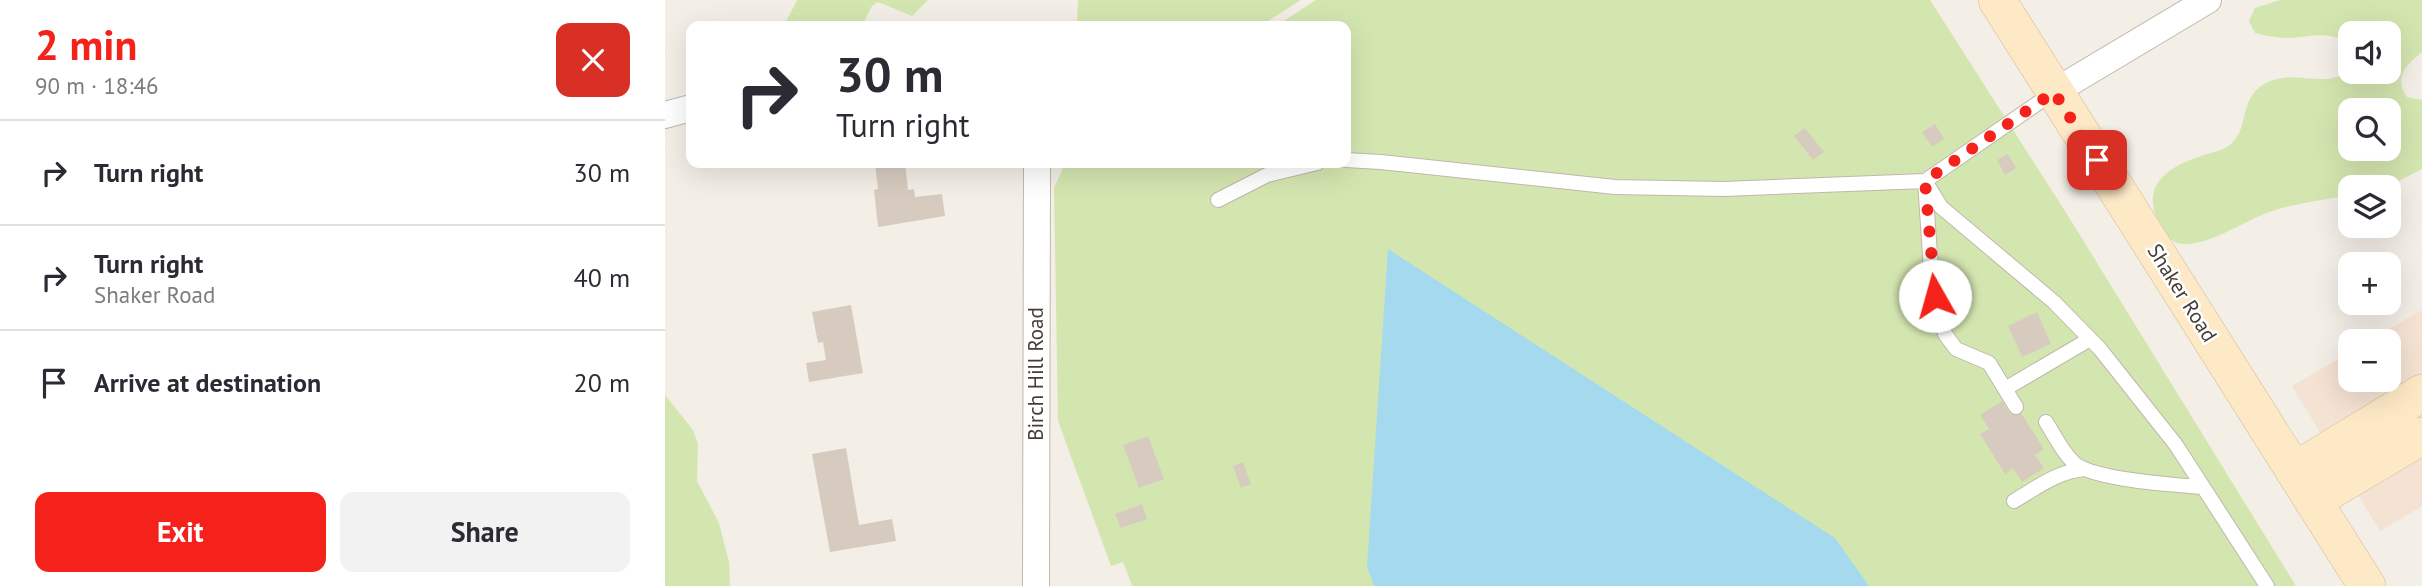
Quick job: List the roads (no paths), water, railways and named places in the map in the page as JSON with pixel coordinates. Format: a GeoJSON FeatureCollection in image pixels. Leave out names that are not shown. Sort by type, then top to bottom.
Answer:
{"type":"FeatureCollection","features":[{"type":"Feature","properties":{"kind":"main road","name":"Shaker Road"},"geometry":{"type":"LineString","coordinates":[[1997,0],[2367,586]]}},
{"type":"Feature","properties":{"kind":"main road"},"geometry":{"type":"LineString","coordinates":[[2304,486],[2422,393]]}},
{"type":"Feature","properties":{"kind":"main road"},"geometry":{"type":"LineString","coordinates":[[2304,486],[2422,436]]}},
{"type":"Feature","properties":{"kind":"street"},"geometry":{"type":"LineString","coordinates":[[2054,92],[2208,0]]}},
{"type":"Feature","properties":{"kind":"street"},"geometry":{"type":"LineString","coordinates":[[665,116],[686,110]]}},
{"type":"Feature","properties":{"kind":"street","name":"Birch Hill Road"},"geometry":{"type":"LineString","coordinates":[[1036,586],[1037,168]]}},
{"type":"Feature","properties":{"kind":"lane"},"geometry":{"type":"LineString","coordinates":[[1351,160],[1615,187],[1783,188],[1925,181],[2054,92]]}},
{"type":"Feature","properties":{"kind":"lane"},"geometry":{"type":"LineString","coordinates":[[1218,200],[1267,175],[1296,168]]}},
{"type":"Feature","properties":{"kind":"lane"},"geometry":{"type":"LineString","coordinates":[[1925,181],[1941,207],[2028,279],[2090,339],[2152,412],[2267,586]]}},
{"type":"Feature","properties":{"kind":"lane"},"geometry":{"type":"LineString","coordinates":[[1925,181],[1931,270],[1943,327],[1956,349],[1989,363],[2016,407]]}},
{"type":"Feature","properties":{"kind":"lane"},"geometry":{"type":"LineString","coordinates":[[2005,389],[2090,339]]}},
{"type":"Feature","properties":{"kind":"lane"},"geometry":{"type":"LineString","coordinates":[[2046,422],[2069,457],[2087,469],[2157,483],[2203,487]]}},
{"type":"Feature","properties":{"kind":"lane"},"geometry":{"type":"LineString","coordinates":[[2014,501],[2065,473],[2087,469]]}},
{"type":"Feature","properties":{"kind":"water"},"geometry":{"type":"Polygon","coordinates":[[[1388,249],[1835,538],[1869,586],[1374,586],[1367,567],[1388,249]]]}}]}
